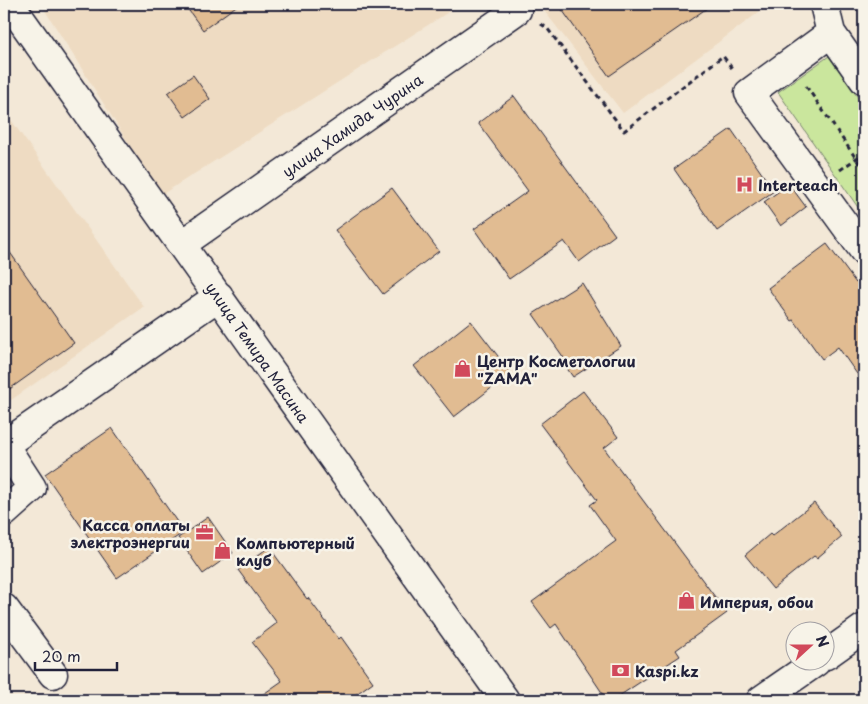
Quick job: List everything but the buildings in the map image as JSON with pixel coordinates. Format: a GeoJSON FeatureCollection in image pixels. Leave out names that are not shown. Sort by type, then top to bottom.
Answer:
{"type":"FeatureCollection","features":[{"type":"Feature","properties":{"kind":"street","name":"улица Темира Масина"},"geometry":{"type":"LineString","coordinates":[[10,4],[505,700]]}},
{"type":"Feature","properties":{"kind":"street"},"geometry":{"type":"LineString","coordinates":[[824,4],[831,33],[864,80]]}},
{"type":"Feature","properties":{"kind":"street","name":"улица Хамида Чурина"},"geometry":{"type":"LineString","coordinates":[[182,244],[517,7]]}},
{"type":"Feature","properties":{"kind":"street"},"geometry":{"type":"LineString","coordinates":[[831,33],[749,93],[864,251]]}},
{"type":"Feature","properties":{"kind":"street"},"geometry":{"type":"LineString","coordinates":[[4,513],[32,488],[4,445],[219,296]]}},
{"type":"Feature","properties":{"kind":"street"},"geometry":{"type":"LineString","coordinates":[[4,608],[53,674]]}},
{"type":"Feature","properties":{"kind":"street"},"geometry":{"type":"LineString","coordinates":[[836,648],[864,628]]}},
{"type":"Feature","properties":{"kind":"street"},"geometry":{"type":"LineString","coordinates":[[761,700],[802,672]]}},
{"type":"Feature","properties":{"kind":"path"},"geometry":{"type":"LineString","coordinates":[[517,7],[547,28],[624,131],[723,56],[749,93]]}},
{"type":"Feature","properties":{"kind":"path"},"geometry":{"type":"LineString","coordinates":[[790,63],[864,170]]}},
{"type":"Feature","properties":{"kind":"shaded area"},"geometry":{"type":"Polygon","coordinates":[[[41,4],[461,4],[161,195],[41,4]]]}},
{"type":"Feature","properties":{"kind":"shaded area"},"geometry":{"type":"Polygon","coordinates":[[[539,4],[770,4],[623,113],[539,4]]]}},
{"type":"Feature","properties":{"kind":"shaded area"},"geometry":{"type":"Polygon","coordinates":[[[4,110],[144,307],[4,405],[4,110]]]}},
{"type":"Feature","properties":{"kind":"green space"},"geometry":{"type":"Polygon","coordinates":[[[829,56],[864,106],[864,216],[778,92],[829,56]]]}},
{"type":"Feature","properties":{"kind":"place","name":"Interteach"},"geometry":{"type":"Point","coordinates":[744,184]}},
{"type":"Feature","properties":{"kind":"place","name":"Центр Косметологии \"ZAMA\""},"geometry":{"type":"Point","coordinates":[463,369]}},
{"type":"Feature","properties":{"kind":"place","name":"Касса оплаты электроэнергии"},"geometry":{"type":"Point","coordinates":[204,533]}},
{"type":"Feature","properties":{"kind":"place","name":"Компьютерный клуб"},"geometry":{"type":"Point","coordinates":[222,551]}},
{"type":"Feature","properties":{"kind":"place","name":"Империя, обои"},"geometry":{"type":"Point","coordinates":[686,601]}},
{"type":"Feature","properties":{"kind":"place","name":"Kaspi.kz"},"geometry":{"type":"Point","coordinates":[621,670]}}]}
